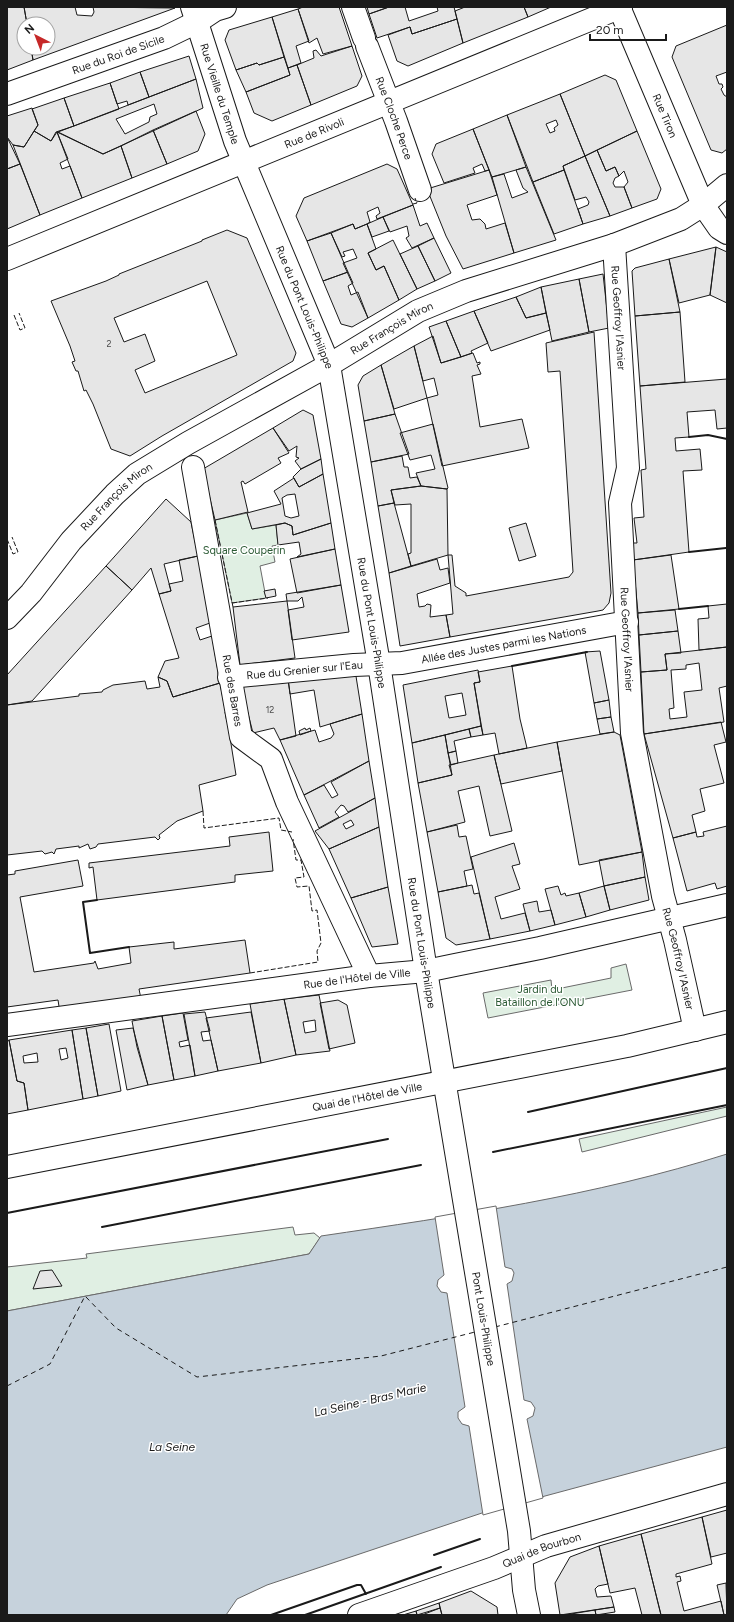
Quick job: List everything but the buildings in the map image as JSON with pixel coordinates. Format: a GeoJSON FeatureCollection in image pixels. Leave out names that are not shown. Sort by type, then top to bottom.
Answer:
{"type":"FeatureCollection","features":[{"type":"Feature","properties":{"kind":"street","name":"Rue du Roi de Sicile"},"geometry":{"type":"LineString","coordinates":[[7,94],[164,38],[194,14],[225,7]]}},
{"type":"Feature","properties":{"kind":"street","name":"Rue Cloche Perce"},"geometry":{"type":"LineString","coordinates":[[353,7],[420,190]]}},
{"type":"Feature","properties":{"kind":"street","name":"Rue de Rivoli"},"geometry":{"type":"LineString","coordinates":[[7,258],[247,170],[388,102],[622,12]]}},
{"type":"Feature","properties":{"kind":"street","name":"Rue Tiron"},"geometry":{"type":"LineString","coordinates":[[622,12],[703,205],[719,228],[727,233]]}},
{"type":"Feature","properties":{"kind":"street","name":"Rue Vieille du Temple"},"geometry":{"type":"LineString","coordinates":[[194,14],[247,170]]}},
{"type":"Feature","properties":{"kind":"street","name":"Rue du Pont Louis-Philippe"},"geometry":{"type":"LineString","coordinates":[[247,170],[329,365],[379,664],[426,971],[446,1082]]}},
{"type":"Feature","properties":{"kind":"street","name":"Rue François Miron"},"geometry":{"type":"LineString","coordinates":[[7,618],[31,593],[72,541],[115,494],[137,474],[191,457],[329,365],[418,311],[466,291],[614,245],[681,219],[703,205],[727,185]]}},
{"type":"Feature","properties":{"kind":"street","name":"Rue Geoffroy l'Asnier"},"geometry":{"type":"LineString","coordinates":[[614,245],[628,468],[620,503],[632,733],[668,919],[695,1030]]}},
{"type":"Feature","properties":{"kind":"street","name":"Rue des Barres"},"geometry":{"type":"LineString","coordinates":[[191,457],[241,737],[271,759],[287,802],[369,976]]}},
{"type":"Feature","properties":{"kind":"street","name":"Allée des Justes parmi les Nations"},"geometry":{"type":"LineString","coordinates":[[379,664],[402,663],[627,622]]}},
{"type":"Feature","properties":{"kind":"street","name":"Rue du Grenier sur l'Eau"},"geometry":{"type":"LineString","coordinates":[[230,677],[379,664]]}},
{"type":"Feature","properties":{"kind":"street","name":"Rue de l'Hôtel de Ville"},"geometry":{"type":"LineString","coordinates":[[7,1025],[369,976],[426,971],[540,948],[727,905]]}},
{"type":"Feature","properties":{"kind":"street","name":"Quai de l'Hôtel de Ville"},"geometry":{"type":"LineString","coordinates":[[7,1167],[627,1046],[727,1022]]}},
{"type":"Feature","properties":{"kind":"street","name":"Pont Louis-Philippe"},"geometry":{"type":"LineString","coordinates":[[446,1082],[519,1531],[529,1615]]}},
{"type":"Feature","properties":{"kind":"street","name":"Quai de Bourbon"},"geometry":{"type":"LineString","coordinates":[[359,1615],[494,1568],[546,1546],[727,1494]]}},
{"type":"Feature","properties":{"kind":"green space","name":"Square Couperin"},"geometry":{"type":"Polygon","coordinates":[[[247,513],[252,529],[276,525],[278,545],[272,546],[275,562],[260,566],[266,598],[232,603],[215,520],[247,513]]]}},
{"type":"Feature","properties":{"kind":"green space","name":"Jardin du Bataillon de l'ONU"},"geometry":{"type":"Polygon","coordinates":[[[626,964],[632,990],[488,1018],[483,993],[551,980],[552,990],[611,978],[611,968],[626,964]]]}},
{"type":"Feature","properties":{"kind":"green space"},"geometry":{"type":"Polygon","coordinates":[[[727,1107],[727,1116],[582,1152],[579,1139],[727,1107]]]}},
{"type":"Feature","properties":{"kind":"green space"},"geometry":{"type":"Polygon","coordinates":[[[293,1227],[295,1235],[314,1233],[320,1238],[309,1254],[7,1311],[7,1267],[87,1258],[86,1254],[293,1227]]]}},
{"type":"Feature","properties":{"kind":"water","name":"La Seine"},"geometry":{"type":"Polygon","coordinates":[[[727,1154],[727,1447],[482,1513],[267,1585],[237,1599],[226,1615],[7,1615],[7,1311],[309,1254],[321,1236],[423,1221],[576,1193],[627,1182],[727,1154]]]}},
{"type":"Feature","properties":{"kind":"pier"},"geometry":{"type":"Polygon","coordinates":[[[496,1206],[505,1267],[512,1269],[514,1273],[512,1281],[507,1284],[524,1400],[531,1402],[535,1408],[533,1416],[527,1419],[543,1498],[483,1515],[469,1426],[462,1424],[458,1418],[458,1412],[465,1407],[447,1293],[441,1292],[437,1286],[438,1280],[444,1275],[435,1217],[496,1206]]]}},
{"type":"Feature","properties":{"kind":"ferry route"},"geometry":{"type":"LineString","coordinates":[[495,1327],[727,1267]]}},
{"type":"Feature","properties":{"kind":"ferry route"},"geometry":{"type":"LineString","coordinates":[[7,1386],[50,1364],[85,1296],[116,1328],[197,1377],[381,1356],[475,1332]]}},
{"type":"Feature","properties":{"kind":"fence"},"geometry":{"type":"LineString","coordinates":[[413,204],[417,203],[415,198]]}},
{"type":"Feature","properties":{"kind":"fence"},"geometry":{"type":"LineString","coordinates":[[14,315],[20,330],[25,328],[19,313]]}},
{"type":"Feature","properties":{"kind":"fence"},"geometry":{"type":"LineString","coordinates":[[215,520],[233,607]]}},
{"type":"Feature","properties":{"kind":"fence"},"geometry":{"type":"LineString","coordinates":[[7,539],[13,554],[18,552],[12,537]]}},
{"type":"Feature","properties":{"kind":"fence"},"geometry":{"type":"LineString","coordinates":[[232,603],[268,598]]}},
{"type":"Feature","properties":{"kind":"fence"},"geometry":{"type":"LineString","coordinates":[[203,811],[204,828],[279,818],[281,830],[292,832]]}},
{"type":"Feature","properties":{"kind":"fence"},"geometry":{"type":"LineString","coordinates":[[250,973],[318,962],[317,951],[321,943],[317,910],[312,911],[309,886],[297,887],[295,878],[304,877],[301,860],[296,860],[293,839]]}},
{"type":"Feature","properties":{"kind":"wall"},"geometry":{"type":"LineString","coordinates":[[689,437],[708,435],[727,439]]}},
{"type":"Feature","properties":{"kind":"wall"},"geometry":{"type":"LineString","coordinates":[[689,552],[726,548]]}},
{"type":"Feature","properties":{"kind":"wall"},"geometry":{"type":"LineString","coordinates":[[679,609],[708,606]]}},
{"type":"Feature","properties":{"kind":"wall"},"geometry":{"type":"LineString","coordinates":[[512,666],[587,652]]}},
{"type":"Feature","properties":{"kind":"wall"},"geometry":{"type":"LineString","coordinates":[[97,900],[83,902],[90,953],[129,947]]}},
{"type":"Feature","properties":{"kind":"wall"},"geometry":{"type":"LineString","coordinates":[[528,1112],[727,1068]]}},
{"type":"Feature","properties":{"kind":"wall"},"geometry":{"type":"LineString","coordinates":[[493,1152],[727,1105]]}},
{"type":"Feature","properties":{"kind":"wall"},"geometry":{"type":"LineString","coordinates":[[7,1213],[388,1139]]}},
{"type":"Feature","properties":{"kind":"wall"},"geometry":{"type":"LineString","coordinates":[[102,1227],[421,1165]]}},
{"type":"Feature","properties":{"kind":"wall"},"geometry":{"type":"LineString","coordinates":[[434,1555],[480,1539]]}},
{"type":"Feature","properties":{"kind":"wall"},"geometry":{"type":"LineString","coordinates":[[305,1615],[441,1567]]}},
{"type":"Feature","properties":{"kind":"wall"},"geometry":{"type":"LineString","coordinates":[[271,1615],[357,1585],[361,1585],[366,1594]]}},
{"type":"Feature","properties":{"kind":"water label","name":"La Seine - Bras Marie"},"geometry":{"type":"Point","coordinates":[370,1400]}}]}
